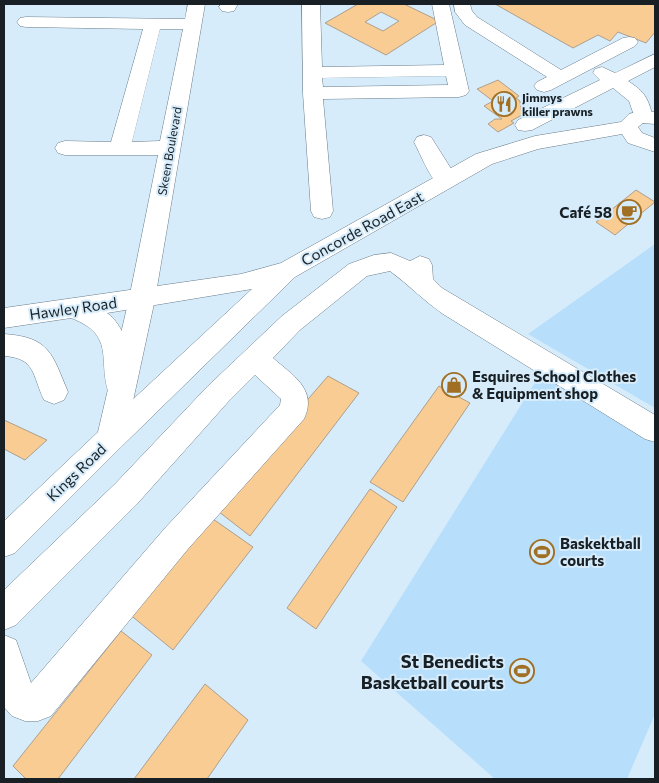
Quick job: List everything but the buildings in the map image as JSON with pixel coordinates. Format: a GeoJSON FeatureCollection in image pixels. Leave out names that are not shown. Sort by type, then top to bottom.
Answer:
{"type":"FeatureCollection","features":[{"type":"Feature","properties":{"kind":"main road"},"geometry":{"type":"LineString","coordinates":[[311,4],[313,83],[322,211]]}},
{"type":"Feature","properties":{"kind":"main road"},"geometry":{"type":"LineString","coordinates":[[313,83],[458,91],[441,4]]}},
{"type":"Feature","properties":{"kind":"main road"},"geometry":{"type":"LineString","coordinates":[[462,4],[464,12],[471,21],[573,71],[608,86],[632,92],[639,100],[645,130]]}},
{"type":"Feature","properties":{"kind":"main road"},"geometry":{"type":"LineString","coordinates":[[26,22],[153,23],[194,14]]}},
{"type":"Feature","properties":{"kind":"main road","name":"Skeen Boulevard"},"geometry":{"type":"LineString","coordinates":[[142,299],[194,14]]}},
{"type":"Feature","properties":{"kind":"main road"},"geometry":{"type":"LineString","coordinates":[[120,149],[153,23]]}},
{"type":"Feature","properties":{"kind":"main road"},"geometry":{"type":"LineString","coordinates":[[542,88],[629,42]]}},
{"type":"Feature","properties":{"kind":"main road"},"geometry":{"type":"LineString","coordinates":[[525,125],[608,86],[655,60]]}},
{"type":"Feature","properties":{"kind":"main road","name":"Concorde Road East"},"geometry":{"type":"LineString","coordinates":[[142,299],[241,283],[288,270],[484,159],[507,151],[535,143],[575,136],[614,137],[645,130]]}},
{"type":"Feature","properties":{"kind":"main road"},"geometry":{"type":"LineString","coordinates":[[424,142],[447,180]]}},
{"type":"Feature","properties":{"kind":"main road"},"geometry":{"type":"LineString","coordinates":[[65,148],[169,148]]}},
{"type":"Feature","properties":{"kind":"main road"},"geometry":{"type":"LineString","coordinates":[[4,613],[119,501],[218,394],[291,323],[358,270],[374,264],[391,262],[420,273],[425,288],[452,307],[655,430]]}},
{"type":"Feature","properties":{"kind":"main road"},"geometry":{"type":"LineString","coordinates":[[111,438],[288,270]]}},
{"type":"Feature","properties":{"kind":"main road","name":"Hawley Road"},"geometry":{"type":"LineString","coordinates":[[4,318],[142,299]]}},
{"type":"Feature","properties":{"kind":"main road","name":"Kings Road"},"geometry":{"type":"LineString","coordinates":[[4,542],[111,438],[142,299]]}},
{"type":"Feature","properties":{"kind":"main road"},"geometry":{"type":"LineString","coordinates":[[75,309],[91,314],[108,328],[115,347],[121,390]]}},
{"type":"Feature","properties":{"kind":"main road"},"geometry":{"type":"LineString","coordinates":[[4,345],[18,345],[30,348],[38,356],[54,392]]}},
{"type":"Feature","properties":{"kind":"main road"},"geometry":{"type":"LineString","coordinates":[[4,652],[17,694],[25,703],[38,702],[178,538],[294,410],[295,397],[291,391],[255,358]]}},
{"type":"Feature","properties":{"kind":"shaded area"},"geometry":{"type":"Polygon","coordinates":[[[655,244],[655,408],[528,334],[655,244]]]}},
{"type":"Feature","properties":{"kind":"shaded area","name":"Baskektball courts"},"geometry":{"type":"Polygon","coordinates":[[[541,373],[655,443],[655,714],[627,779],[495,779],[361,661],[541,373]]]}},
{"type":"Feature","properties":{"kind":"place","name":"Jimmys killer prawns"},"geometry":{"type":"Point","coordinates":[504,104]}},
{"type":"Feature","properties":{"kind":"place","name":"Café 58"},"geometry":{"type":"Point","coordinates":[629,212]}},
{"type":"Feature","properties":{"kind":"place","name":"Esquires School Clothes & Equipment shop"},"geometry":{"type":"Point","coordinates":[454,385]}},
{"type":"Feature","properties":{"kind":"place","name":"Baskektball courts"},"geometry":{"type":"Point","coordinates":[542,552]}},
{"type":"Feature","properties":{"kind":"place","name":"St Benedicts Basketball courts"},"geometry":{"type":"Point","coordinates":[522,671]}}]}
